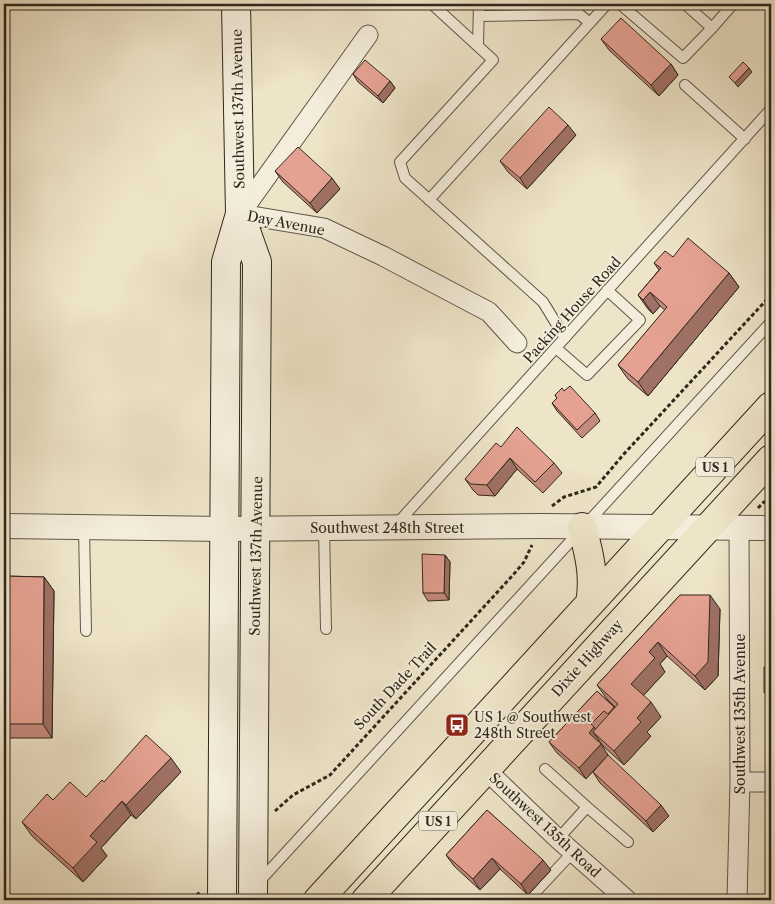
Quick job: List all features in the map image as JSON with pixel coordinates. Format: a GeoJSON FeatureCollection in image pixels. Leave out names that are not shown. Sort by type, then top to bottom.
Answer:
{"type":"FeatureCollection","features":[{"type":"Feature","properties":{"kind":"highway","name":"US 1"},"geometry":{"type":"LineString","coordinates":[[318,900],[771,406]]}},
{"type":"Feature","properties":{"kind":"highway"},"geometry":{"type":"LineString","coordinates":[[766,508],[770,460]]}},
{"type":"Feature","properties":{"kind":"highway","name":"US 1"},"geometry":{"type":"LineString","coordinates":[[708,528],[770,460]]}},
{"type":"Feature","properties":{"kind":"highway"},"geometry":{"type":"LineString","coordinates":[[582,527],[591,558],[594,584],[590,603]]}},
{"type":"Feature","properties":{"kind":"highway","name":"Dixie Highway"},"geometry":{"type":"LineString","coordinates":[[366,900],[708,528]]}},
{"type":"Feature","properties":{"kind":"main road","name":"Southwest 137th Avenue"},"geometry":{"type":"LineString","coordinates":[[222,900],[226,262],[240,214],[236,4]]}},
{"type":"Feature","properties":{"kind":"main road","name":"Southwest 137th Avenue"},"geometry":{"type":"LineString","coordinates":[[240,214],[257,262],[256,529],[250,896]]}},
{"type":"Feature","properties":{"kind":"street","name":"Day Avenue"},"geometry":{"type":"LineString","coordinates":[[368,35],[240,214],[324,228],[383,256],[489,312],[517,344]]}},
{"type":"Feature","properties":{"kind":"street","name":"Southwest 248th Street"},"geometry":{"type":"LineString","coordinates":[[4,526],[224,529],[740,528],[766,508]]}},
{"type":"Feature","properties":{"kind":"street","name":"Southwest 135th Avenue"},"geometry":{"type":"LineString","coordinates":[[738,900],[740,528]]}},
{"type":"Feature","properties":{"kind":"street","name":"Southwest 135th Road"},"geometry":{"type":"LineString","coordinates":[[486,770],[627,900]]}},
{"type":"Feature","properties":{"kind":"street"},"geometry":{"type":"LineString","coordinates":[[740,782],[771,782]]}},
{"type":"Feature","properties":{"kind":"lane"},"geometry":{"type":"LineString","coordinates":[[432,4],[493,60],[400,162],[405,178],[543,302],[565,338]]}},
{"type":"Feature","properties":{"kind":"lane"},"geometry":{"type":"LineString","coordinates":[[478,45],[479,4]]}},
{"type":"Feature","properties":{"kind":"lane"},"geometry":{"type":"LineString","coordinates":[[429,200],[607,4]]}},
{"type":"Feature","properties":{"kind":"lane"},"geometry":{"type":"LineString","coordinates":[[620,4],[683,58],[733,4]]}},
{"type":"Feature","properties":{"kind":"lane"},"geometry":{"type":"LineString","coordinates":[[685,4],[712,28]]}},
{"type":"Feature","properties":{"kind":"lane"},"geometry":{"type":"LineString","coordinates":[[479,16],[579,14],[590,23]]}},
{"type":"Feature","properties":{"kind":"lane"},"geometry":{"type":"LineString","coordinates":[[684,85],[744,139]]}},
{"type":"Feature","properties":{"kind":"lane","name":"Packing House Road"},"geometry":{"type":"LineString","coordinates":[[392,528],[771,109]]}},
{"type":"Feature","properties":{"kind":"lane"},"geometry":{"type":"LineString","coordinates":[[556,348],[587,375],[640,320],[608,290]]}},
{"type":"Feature","properties":{"kind":"lane"},"geometry":{"type":"LineString","coordinates":[[250,896],[582,527],[771,322]]}},
{"type":"Feature","properties":{"kind":"lane"},"geometry":{"type":"LineString","coordinates":[[84,527],[86,631]]}},
{"type":"Feature","properties":{"kind":"lane"},"geometry":{"type":"LineString","coordinates":[[324,528],[326,629]]}},
{"type":"Feature","properties":{"kind":"lane"},"geometry":{"type":"LineString","coordinates":[[545,769],[628,842]]}},
{"type":"Feature","properties":{"kind":"lane"},"geometry":{"type":"LineString","coordinates":[[558,838],[587,807]]}},
{"type":"Feature","properties":{"kind":"lane"},"geometry":{"type":"LineString","coordinates":[[528,900],[573,852]]}},
{"type":"Feature","properties":{"kind":"path"},"geometry":{"type":"LineString","coordinates":[[550,509],[564,497],[596,487],[623,455],[771,295]]}},
{"type":"Feature","properties":{"kind":"path","name":"South Dade Trail"},"geometry":{"type":"LineString","coordinates":[[271,815],[289,797],[330,775],[500,589],[524,562],[529,552]]}},
{"type":"Feature","properties":{"kind":"building"},"geometry":{"type":"Polygon","coordinates":[[[621,18],[671,64],[651,85],[601,39],[621,18]]]}},
{"type":"Feature","properties":{"kind":"building"},"geometry":{"type":"Polygon","coordinates":[[[365,60],[390,81],[378,96],[353,74],[365,60]]]}},
{"type":"Feature","properties":{"kind":"building"},"geometry":{"type":"Polygon","coordinates":[[[743,62],[749,68],[735,83],[729,77],[743,62]]]}},
{"type":"Feature","properties":{"kind":"building"},"geometry":{"type":"Polygon","coordinates":[[[549,107],[568,125],[520,178],[500,161],[549,107]]]}},
{"type":"Feature","properties":{"kind":"building"},"geometry":{"type":"Polygon","coordinates":[[[298,147],[332,178],[310,203],[275,171],[298,147]]]}},
{"type":"Feature","properties":{"kind":"building"},"geometry":{"type":"Polygon","coordinates":[[[688,238],[729,273],[638,382],[618,365],[667,307],[650,292],[643,300],[638,295],[661,268],[654,263],[665,251],[673,257],[688,238]]]}},
{"type":"Feature","properties":{"kind":"building"},"geometry":{"type":"Polygon","coordinates":[[[570,386],[595,413],[577,430],[552,403],[557,398],[555,395],[562,388],[564,391],[570,386]]]}},
{"type":"Feature","properties":{"kind":"building"},"geometry":{"type":"Polygon","coordinates":[[[517,427],[554,463],[535,482],[510,458],[487,485],[471,484],[465,479],[496,443],[501,447],[517,427]]]}},
{"type":"Feature","properties":{"kind":"building"},"geometry":{"type":"Polygon","coordinates":[[[422,554],[445,555],[444,593],[423,593],[422,554]]]}},
{"type":"Feature","properties":{"kind":"building"},"geometry":{"type":"Polygon","coordinates":[[[4,576],[44,577],[43,724],[4,724],[4,576]]]}},
{"type":"Feature","properties":{"kind":"building"},"geometry":{"type":"Polygon","coordinates":[[[680,595],[710,595],[708,662],[695,676],[658,642],[649,652],[655,658],[631,684],[651,702],[637,718],[641,722],[614,751],[593,732],[618,704],[597,685],[680,595]]]}},
{"type":"Feature","properties":{"kind":"building"},"geometry":{"type":"Polygon","coordinates":[[[764,667],[771,667],[771,692],[764,692],[764,667]]]}},
{"type":"Feature","properties":{"kind":"building"},"geometry":{"type":"Polygon","coordinates":[[[597,691],[614,707],[608,714],[604,711],[591,724],[594,727],[589,733],[601,744],[579,768],[549,742],[597,691]]]}},
{"type":"Feature","properties":{"kind":"building"},"geometry":{"type":"Polygon","coordinates":[[[146,735],[171,758],[126,805],[122,801],[90,836],[97,842],[73,868],[22,822],[47,794],[53,800],[70,782],[86,797],[102,780],[104,782],[146,735]]]}},
{"type":"Feature","properties":{"kind":"building"},"geometry":{"type":"Polygon","coordinates":[[[608,755],[661,805],[646,821],[593,772],[608,755]]]}},
{"type":"Feature","properties":{"kind":"building"},"geometry":{"type":"Polygon","coordinates":[[[487,810],[543,860],[521,884],[492,858],[473,879],[446,855],[487,810]]]}},
{"type":"Feature","properties":{"kind":"place","name":"US 1 @ Southwest 248th Street"},"geometry":{"type":"Point","coordinates":[457,725]}}]}
